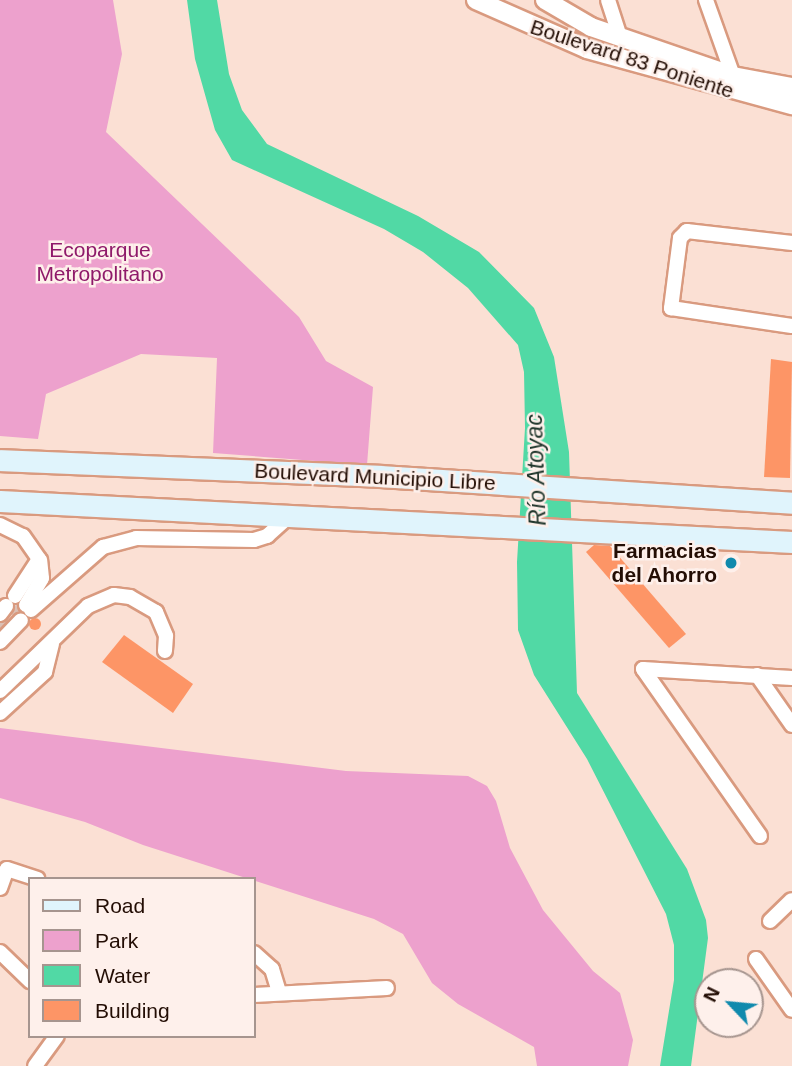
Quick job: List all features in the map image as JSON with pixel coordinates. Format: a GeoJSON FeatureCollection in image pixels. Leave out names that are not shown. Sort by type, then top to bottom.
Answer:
{"type":"FeatureCollection","features":[{"type":"Feature","properties":{"kind":"main road","name":"Boulevard Municipio Libre"},"geometry":{"type":"LineString","coordinates":[[0,460],[380,476],[792,503]]}},
{"type":"Feature","properties":{"kind":"main road","name":"Boulevard Municipio Libre"},"geometry":{"type":"LineString","coordinates":[[0,501],[792,542]]}},
{"type":"Feature","properties":{"kind":"street","name":"Boulevard 83 Poniente"},"geometry":{"type":"LineString","coordinates":[[476,0],[587,49],[792,106]]}},
{"type":"Feature","properties":{"kind":"street","name":"Boulevard 83 Poniente"},"geometry":{"type":"LineString","coordinates":[[545,0],[565,15],[620,37],[733,76],[792,88]]}},
{"type":"Feature","properties":{"kind":"street"},"geometry":{"type":"LineString","coordinates":[[608,0],[620,37]]}},
{"type":"Feature","properties":{"kind":"street"},"geometry":{"type":"LineString","coordinates":[[706,0],[733,76]]}},
{"type":"Feature","properties":{"kind":"street"},"geometry":{"type":"LineString","coordinates":[[792,243],[687,231],[680,238],[675,312],[792,326]]}},
{"type":"Feature","properties":{"kind":"street"},"geometry":{"type":"LineString","coordinates":[[16,609],[103,547],[136,538],[254,540],[267,536],[289,516]]}},
{"type":"Feature","properties":{"kind":"street"},"geometry":{"type":"LineString","coordinates":[[0,525],[23,536],[39,559],[0,642]]}},
{"type":"Feature","properties":{"kind":"street"},"geometry":{"type":"LineString","coordinates":[[0,691],[52,644],[88,606],[114,595],[130,597],[156,612],[166,636],[164,651]]}},
{"type":"Feature","properties":{"kind":"street"},"geometry":{"type":"LineString","coordinates":[[0,713],[45,671],[52,644]]}},
{"type":"Feature","properties":{"kind":"street"},"geometry":{"type":"LineString","coordinates":[[760,836],[643,669],[792,678]]}},
{"type":"Feature","properties":{"kind":"street"},"geometry":{"type":"LineString","coordinates":[[757,675],[792,725]]}},
{"type":"Feature","properties":{"kind":"street"},"geometry":{"type":"LineString","coordinates":[[0,888],[8,869],[31,877]]}},
{"type":"Feature","properties":{"kind":"street"},"geometry":{"type":"LineString","coordinates":[[770,921],[792,900]]}},
{"type":"Feature","properties":{"kind":"street"},"geometry":{"type":"LineString","coordinates":[[0,953],[28,979]]}},
{"type":"Feature","properties":{"kind":"street"},"geometry":{"type":"LineString","coordinates":[[256,955],[272,969],[279,992]]}},
{"type":"Feature","properties":{"kind":"street"},"geometry":{"type":"LineString","coordinates":[[756,959],[792,1010]]}},
{"type":"Feature","properties":{"kind":"street"},"geometry":{"type":"LineString","coordinates":[[256,995],[387,988]]}},
{"type":"Feature","properties":{"kind":"street"},"geometry":{"type":"LineString","coordinates":[[35,1066],[56,1038]]}},
{"type":"Feature","properties":{"kind":"green space","name":"Ecoparque Metropolitano"},"geometry":{"type":"Polygon","coordinates":[[[0,0],[113,0],[122,54],[106,132],[299,317],[326,361],[373,387],[367,465],[213,453],[217,358],[141,354],[46,394],[38,439],[0,436],[0,0]]]}},
{"type":"Feature","properties":{"kind":"green space"},"geometry":{"type":"Polygon","coordinates":[[[0,728],[346,771],[468,776],[487,786],[496,801],[510,848],[543,910],[593,971],[620,993],[633,1040],[628,1066],[537,1066],[534,1047],[458,1004],[432,983],[403,934],[374,919],[256,881],[256,877],[243,877],[143,845],[85,822],[0,798],[0,728]]]}},
{"type":"Feature","properties":{"kind":"water","name":"Río Atoyac"},"geometry":{"type":"Polygon","coordinates":[[[187,0],[217,0],[229,74],[242,110],[267,144],[418,216],[479,252],[534,308],[554,357],[569,452],[577,693],[687,869],[706,920],[708,938],[704,968],[694,968],[695,1038],[691,1066],[660,1066],[674,980],[674,945],[666,914],[587,759],[534,675],[518,630],[517,562],[525,428],[524,372],[518,345],[468,288],[423,252],[384,229],[232,160],[215,130],[195,59],[187,0]]]}},
{"type":"Feature","properties":{"kind":"building"},"geometry":{"type":"Polygon","coordinates":[[[771,359],[792,362],[790,478],[764,477],[771,359]]]}},
{"type":"Feature","properties":{"kind":"building"},"geometry":{"type":"Polygon","coordinates":[[[594,545],[610,546],[686,634],[669,648],[586,552],[594,545]]]}},
{"type":"Feature","properties":{"kind":"building"},"geometry":{"type":"Polygon","coordinates":[[[35,618],[41,624],[35,630],[29,624],[35,618]]]}},
{"type":"Feature","properties":{"kind":"building"},"geometry":{"type":"Polygon","coordinates":[[[124,635],[193,684],[173,713],[102,662],[124,635]]]}},
{"type":"Feature","properties":{"kind":"tunnel"},"geometry":{"type":"LineString","coordinates":[[0,632],[25,605]]}},
{"type":"Feature","properties":{"kind":"place","name":"Farmacias del Ahorro"},"geometry":{"type":"Point","coordinates":[731,563]}}]}
